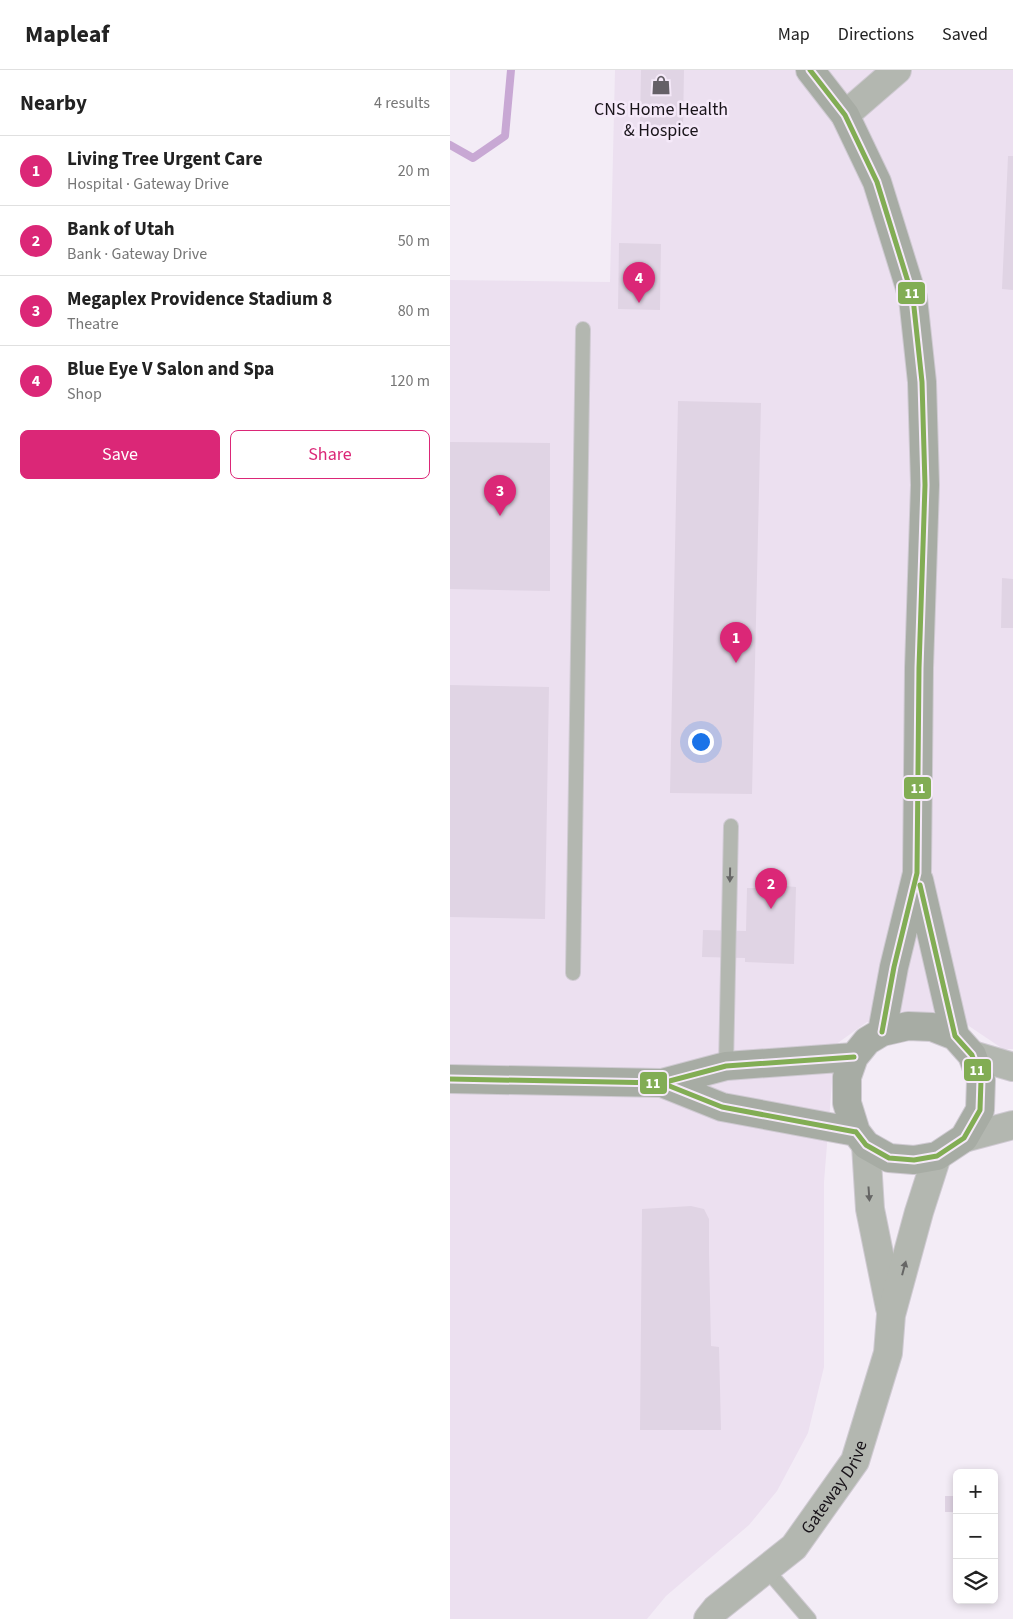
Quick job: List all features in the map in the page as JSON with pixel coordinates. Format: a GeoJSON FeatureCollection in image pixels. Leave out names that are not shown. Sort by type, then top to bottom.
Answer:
{"type":"FeatureCollection","features":[{"type":"Feature","properties":{"kind":"main road"},"geometry":{"type":"LineString","coordinates":[[810,70],[845,115],[877,182],[913,298],[922,382],[924,485],[918,668],[917,873],[894,967],[882,1032]]}},
{"type":"Feature","properties":{"kind":"main road"},"geometry":{"type":"LineString","coordinates":[[662,1083],[722,1107],[861,1138],[888,1158],[914,1160],[937,1156],[964,1138],[980,1110],[981,1080],[963,1046],[917,873]]}},
{"type":"Feature","properties":{"kind":"main road"},"geometry":{"type":"LineString","coordinates":[[861,1138],[847,1103],[847,1077],[854,1057],[867,1041],[882,1032],[908,1026],[932,1027],[963,1046]]}},
{"type":"Feature","properties":{"kind":"main road"},"geometry":{"type":"LineString","coordinates":[[450,1079],[662,1083],[726,1066],[854,1057]]}},
{"type":"Feature","properties":{"kind":"street"},"geometry":{"type":"LineString","coordinates":[[845,115],[897,70]]}},
{"type":"Feature","properties":{"kind":"street"},"geometry":{"type":"LineString","coordinates":[[963,1046],[1013,1067]]}},
{"type":"Feature","properties":{"kind":"street"},"geometry":{"type":"LineString","coordinates":[[964,1138],[1013,1125]]}},
{"type":"Feature","properties":{"kind":"street","name":"Gateway Drive"},"geometry":{"type":"LineString","coordinates":[[861,1138],[870,1209],[891,1315]]}},
{"type":"Feature","properties":{"kind":"street","name":"Gateway Drive"},"geometry":{"type":"LineString","coordinates":[[708,1619],[716,1609],[794,1547],[855,1461],[888,1353],[891,1315],[918,1212],[937,1156]]}},
{"type":"Feature","properties":{"kind":"lane"},"geometry":{"type":"LineString","coordinates":[[573,973],[583,328]]}},
{"type":"Feature","properties":{"kind":"lane"},"geometry":{"type":"LineString","coordinates":[[726,1066],[731,826]]}},
{"type":"Feature","properties":{"kind":"lane"},"geometry":{"type":"LineString","coordinates":[[766,1569],[809,1619]]}},
{"type":"Feature","properties":{"kind":"shaded area"},"geometry":{"type":"Polygon","coordinates":[[[615,70],[1013,70],[1013,1049],[1003,1049],[960,1020],[867,1022],[835,1045],[824,1182],[824,1367],[808,1433],[777,1491],[749,1525],[666,1596],[647,1619],[450,1619],[450,280],[610,282],[615,70]]]}},
{"type":"Feature","properties":{"kind":"building"},"geometry":{"type":"Polygon","coordinates":[[[641,70],[684,70],[683,126],[640,125],[641,70]]]}},
{"type":"Feature","properties":{"kind":"building"},"geometry":{"type":"Polygon","coordinates":[[[1008,156],[1013,156],[1013,290],[1002,289],[1008,156]]]}},
{"type":"Feature","properties":{"kind":"building"},"geometry":{"type":"Polygon","coordinates":[[[619,243],[661,244],[660,310],[618,309],[619,243]]]}},
{"type":"Feature","properties":{"kind":"building"},"geometry":{"type":"Polygon","coordinates":[[[678,401],[761,403],[752,794],[670,793],[678,401]]]}},
{"type":"Feature","properties":{"kind":"building"},"geometry":{"type":"Polygon","coordinates":[[[450,442],[550,443],[550,591],[450,589],[450,442]]]}},
{"type":"Feature","properties":{"kind":"building"},"geometry":{"type":"Polygon","coordinates":[[[1002,578],[1013,579],[1013,628],[1001,628],[1002,578]]]}},
{"type":"Feature","properties":{"kind":"building"},"geometry":{"type":"Polygon","coordinates":[[[450,685],[549,687],[545,919],[450,917],[450,685]]]}},
{"type":"Feature","properties":{"kind":"building"},"geometry":{"type":"Polygon","coordinates":[[[758,873],[785,874],[785,886],[796,887],[794,964],[745,962],[745,958],[702,957],[703,930],[746,931],[747,888],[757,888],[758,873]]]}},
{"type":"Feature","properties":{"kind":"building"},"geometry":{"type":"Polygon","coordinates":[[[691,1206],[704,1209],[709,1219],[711,1346],[719,1347],[721,1430],[640,1430],[642,1209],[691,1206]]]}},
{"type":"Feature","properties":{"kind":"building"},"geometry":{"type":"Polygon","coordinates":[[[945,1496],[953,1496],[953,1512],[945,1512],[945,1496]]]}},
{"type":"Feature","properties":{"kind":"waterway"},"geometry":{"type":"LineString","coordinates":[[450,145],[473,158],[505,136],[511,70]]}},
{"type":"Feature","properties":{"kind":"transit line","name":"11"},"geometry":{"type":"LineString","coordinates":[[810,70],[845,115],[877,182],[913,298],[922,382],[925,485],[919,668],[917,873],[894,967],[882,1032]]}},
{"type":"Feature","properties":{"kind":"transit line","name":"11"},"geometry":{"type":"LineString","coordinates":[[856,1132],[866,1145],[889,1158],[914,1160],[937,1156],[964,1138],[980,1110],[981,1080],[972,1055],[955,1036],[920,885]]}},
{"type":"Feature","properties":{"kind":"transit line","name":"11"},"geometry":{"type":"LineString","coordinates":[[450,1079],[662,1083],[726,1066],[854,1057]]}},
{"type":"Feature","properties":{"kind":"transit line","name":"11"},"geometry":{"type":"LineString","coordinates":[[662,1083],[722,1107],[856,1132]]}},
{"type":"Feature","properties":{"kind":"place","name":"CNS Home Health & Hospice"},"geometry":{"type":"Point","coordinates":[661,85]}},
{"type":"Feature","properties":{"kind":"place","name":"Blue Eye V Salon and Spa"},"geometry":{"type":"Point","coordinates":[639,303]}},
{"type":"Feature","properties":{"kind":"place","name":"Megaplex Providence Stadium 8"},"geometry":{"type":"Point","coordinates":[500,516]}},
{"type":"Feature","properties":{"kind":"place","name":"Living Tree Urgent Care"},"geometry":{"type":"Point","coordinates":[736,663]}},
{"type":"Feature","properties":{"kind":"place","name":"Bank of Utah"},"geometry":{"type":"Point","coordinates":[771,909]}}]}
